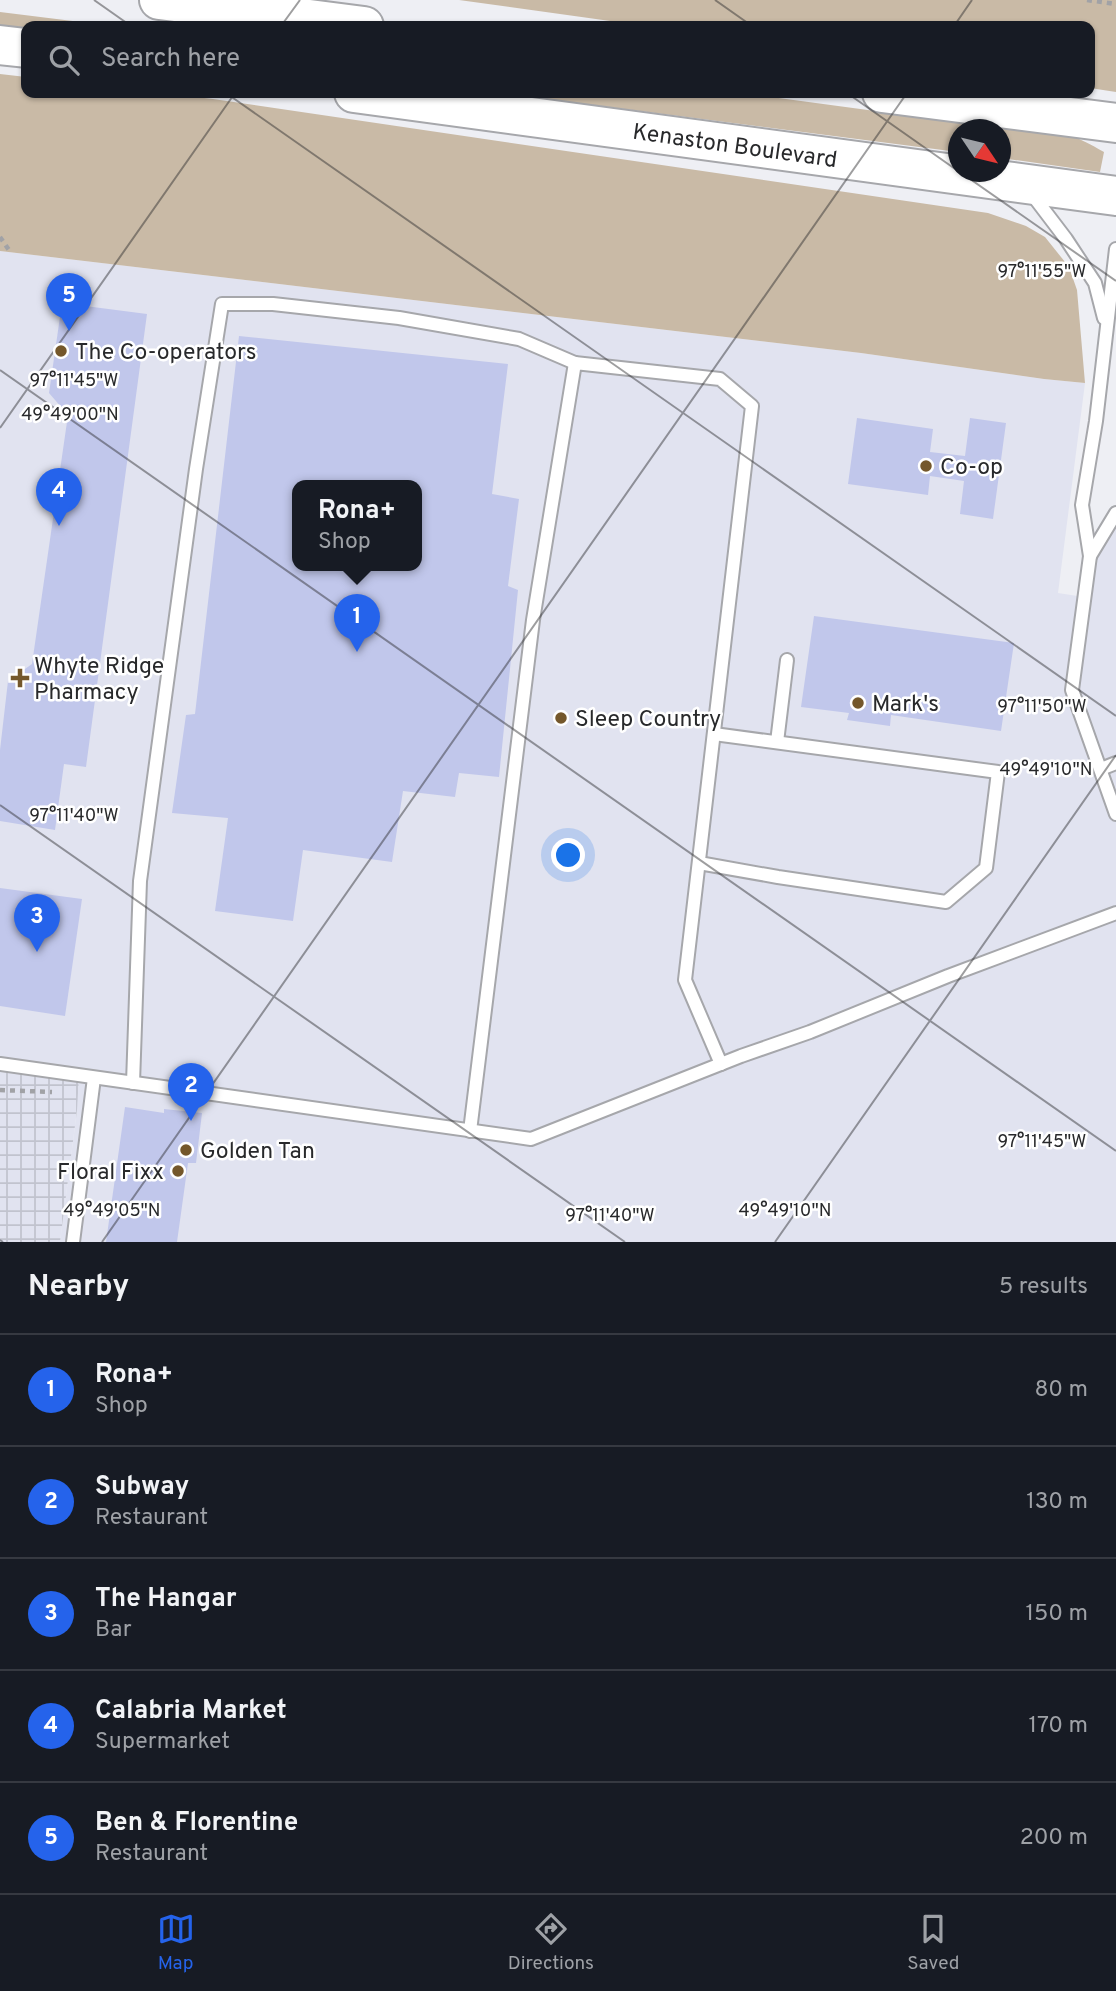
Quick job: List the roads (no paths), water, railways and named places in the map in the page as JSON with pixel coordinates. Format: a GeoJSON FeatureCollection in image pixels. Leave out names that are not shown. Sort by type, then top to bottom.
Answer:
{"type":"FeatureCollection","features":[{"type":"Feature","properties":{"kind":"main road"},"geometry":{"type":"LineString","coordinates":[[159,0],[325,21]]}},
{"type":"Feature","properties":{"kind":"main road"},"geometry":{"type":"LineString","coordinates":[[0,45],[21,47]]}},
{"type":"Feature","properties":{"kind":"main road","name":"Kenaston Boulevard"},"geometry":{"type":"LineString","coordinates":[[390,98],[1116,196]]}},
{"type":"Feature","properties":{"kind":"main road"},"geometry":{"type":"LineString","coordinates":[[920,98],[1116,123]]}},
{"type":"Feature","properties":{"kind":"lane"},"geometry":{"type":"LineString","coordinates":[[1024,185],[1066,239],[1095,283],[1106,326]]}},
{"type":"Feature","properties":{"kind":"lane"},"geometry":{"type":"LineString","coordinates":[[1116,249],[1096,421],[1082,505],[1090,556],[1072,690],[1116,814]]}},
{"type":"Feature","properties":{"kind":"lane"},"geometry":{"type":"LineString","coordinates":[[133,1083],[140,881],[192,496],[222,304],[273,304],[399,318],[519,339],[575,363],[720,379],[752,406],[685,980],[721,1064]]}},
{"type":"Feature","properties":{"kind":"lane"},"geometry":{"type":"LineString","coordinates":[[470,1131],[533,620],[575,363]]}},
{"type":"Feature","properties":{"kind":"lane"},"geometry":{"type":"LineString","coordinates":[[1090,556],[1116,513]]}},
{"type":"Feature","properties":{"kind":"lane"},"geometry":{"type":"LineString","coordinates":[[776,742],[787,660]]}},
{"type":"Feature","properties":{"kind":"lane"},"geometry":{"type":"LineString","coordinates":[[699,863],[946,902],[986,868],[998,772],[714,734]]}},
{"type":"Feature","properties":{"kind":"lane"},"geometry":{"type":"LineString","coordinates":[[1101,769],[1116,763]]}},
{"type":"Feature","properties":{"kind":"lane"},"geometry":{"type":"LineString","coordinates":[[0,1064],[531,1139],[1116,913]]}},
{"type":"Feature","properties":{"kind":"lane"},"geometry":{"type":"LineString","coordinates":[[73,1242],[94,1078]]}},
{"type":"Feature","properties":{"kind":"place","name":"Ben & Florentine"},"geometry":{"type":"Point","coordinates":[69,331]}},
{"type":"Feature","properties":{"kind":"place","name":"The Co-operators"},"geometry":{"type":"Point","coordinates":[61,351]}},
{"type":"Feature","properties":{"kind":"place","name":"Co-op"},"geometry":{"type":"Point","coordinates":[926,466]}},
{"type":"Feature","properties":{"kind":"place","name":"Calabria Market"},"geometry":{"type":"Point","coordinates":[59,526]}},
{"type":"Feature","properties":{"kind":"place","name":"Rona+"},"geometry":{"type":"Point","coordinates":[357,652]}},
{"type":"Feature","properties":{"kind":"place","name":"Whyte Ridge Pharmacy"},"geometry":{"type":"Point","coordinates":[20,678]}},
{"type":"Feature","properties":{"kind":"place","name":"Mark's"},"geometry":{"type":"Point","coordinates":[858,703]}},
{"type":"Feature","properties":{"kind":"place","name":"Sleep Country"},"geometry":{"type":"Point","coordinates":[561,718]}},
{"type":"Feature","properties":{"kind":"place","name":"The Hangar"},"geometry":{"type":"Point","coordinates":[37,952]}},
{"type":"Feature","properties":{"kind":"place","name":"Subway"},"geometry":{"type":"Point","coordinates":[191,1121]}},
{"type":"Feature","properties":{"kind":"place","name":"Golden Tan"},"geometry":{"type":"Point","coordinates":[186,1150]}},
{"type":"Feature","properties":{"kind":"place","name":"Floral Fixx"},"geometry":{"type":"Point","coordinates":[178,1171]}}]}
